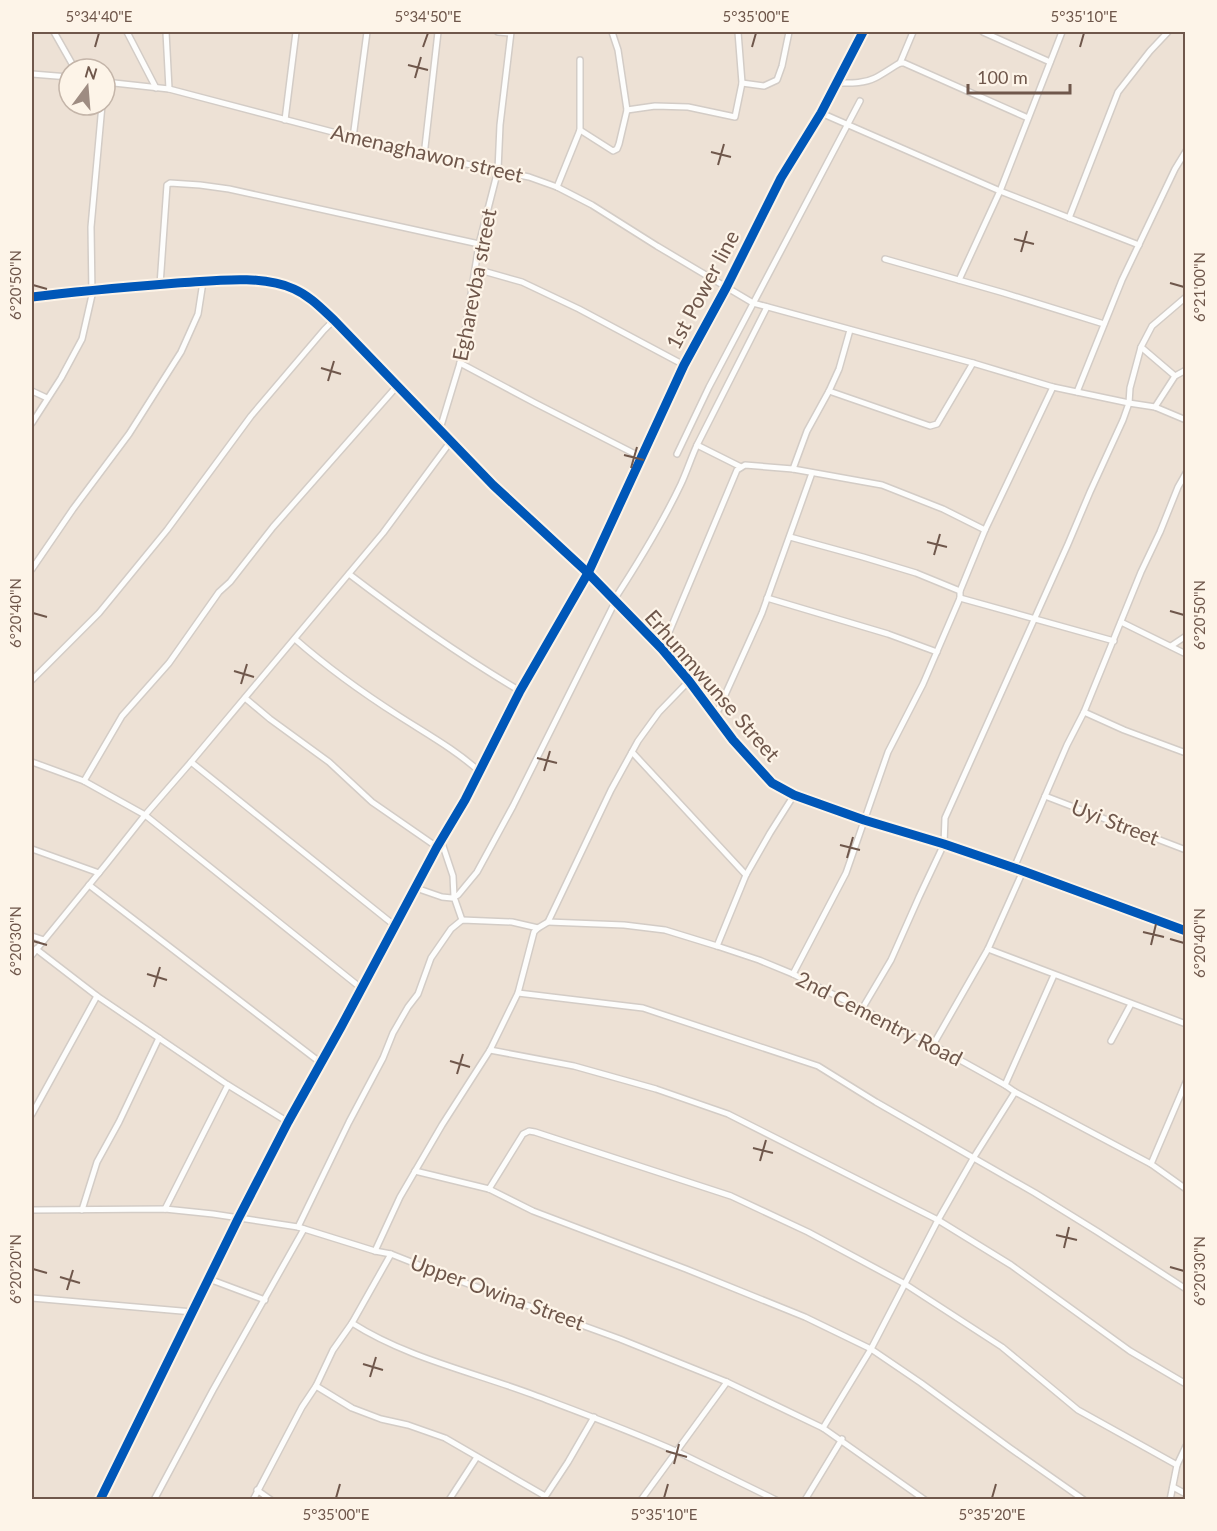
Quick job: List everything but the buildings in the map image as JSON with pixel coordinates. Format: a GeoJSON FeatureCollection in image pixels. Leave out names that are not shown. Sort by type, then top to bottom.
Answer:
{"type":"FeatureCollection","features":[{"type":"Feature","properties":{"kind":"street"},"geometry":{"type":"LineString","coordinates":[[54,32],[68,57]]}},
{"type":"Feature","properties":{"kind":"street"},"geometry":{"type":"LineString","coordinates":[[127,32],[156,87]]}},
{"type":"Feature","properties":{"kind":"street"},"geometry":{"type":"LineString","coordinates":[[166,32],[169,89]]}},
{"type":"Feature","properties":{"kind":"street"},"geometry":{"type":"LineString","coordinates":[[285,120],[296,32]]}},
{"type":"Feature","properties":{"kind":"street"},"geometry":{"type":"LineString","coordinates":[[353,138],[367,32]]}},
{"type":"Feature","properties":{"kind":"street"},"geometry":{"type":"LineString","coordinates":[[424,156],[438,32]]}},
{"type":"Feature","properties":{"kind":"street"},"geometry":{"type":"LineString","coordinates":[[498,32],[510,32]]}},
{"type":"Feature","properties":{"kind":"street","name":"Egharevba street"},"geometry":{"type":"LineString","coordinates":[[440,429],[460,363],[479,244],[498,170],[500,125],[510,32]]}},
{"type":"Feature","properties":{"kind":"street"},"geometry":{"type":"LineString","coordinates":[[580,130],[613,151],[617,149],[627,110],[618,50],[612,32]]}},
{"type":"Feature","properties":{"kind":"street"},"geometry":{"type":"LineString","coordinates":[[627,110],[655,106],[688,107],[735,117],[742,83],[738,32]]}},
{"type":"Feature","properties":{"kind":"street"},"geometry":{"type":"LineString","coordinates":[[742,83],[764,86],[777,80],[789,32]]}},
{"type":"Feature","properties":{"kind":"street","name":"1st Power line"},"geometry":{"type":"LineString","coordinates":[[100,1500],[288,1122],[394,925],[480,772],[520,691],[588,573],[684,365],[726,288],[781,178],[821,113],[863,32]]}},
{"type":"Feature","properties":{"kind":"street"},"geometry":{"type":"LineString","coordinates":[[837,83],[854,83],[874,79],[900,63],[913,32]]}},
{"type":"Feature","properties":{"kind":"street"},"geometry":{"type":"LineString","coordinates":[[983,32],[1050,62]]}},
{"type":"Feature","properties":{"kind":"street"},"geometry":{"type":"LineString","coordinates":[[960,280],[1000,191],[1062,32]]}},
{"type":"Feature","properties":{"kind":"street"},"geometry":{"type":"LineString","coordinates":[[1069,218],[1118,92],[1168,32]]}},
{"type":"Feature","properties":{"kind":"street"},"geometry":{"type":"LineString","coordinates":[[557,187],[580,130],[580,60]]}},
{"type":"Feature","properties":{"kind":"street"},"geometry":{"type":"LineString","coordinates":[[900,63],[1028,118]]}},
{"type":"Feature","properties":{"kind":"street"},"geometry":{"type":"LineString","coordinates":[[32,74],[57,76]]}},
{"type":"Feature","properties":{"kind":"street","name":"Amenaghawon street"},"geometry":{"type":"LineString","coordinates":[[117,83],[169,89],[424,156],[529,177],[557,187],[592,205],[753,303],[1053,387],[1155,407],[1185,420]]}},
{"type":"Feature","properties":{"kind":"street"},"geometry":{"type":"LineString","coordinates":[[677,454],[753,303],[860,101]]}},
{"type":"Feature","properties":{"kind":"street"},"geometry":{"type":"LineString","coordinates":[[821,113],[1000,191],[1139,245]]}},
{"type":"Feature","properties":{"kind":"street"},"geometry":{"type":"LineString","coordinates":[[32,423],[61,378],[82,339],[92,290],[91,227],[101,117]]}},
{"type":"Feature","properties":{"kind":"street"},"geometry":{"type":"LineString","coordinates":[[1077,392],[1122,280],[1185,151]]}},
{"type":"Feature","properties":{"kind":"street"},"geometry":{"type":"LineString","coordinates":[[160,285],[167,186],[170,183],[229,189],[479,244]]}},
{"type":"Feature","properties":{"kind":"street"},"geometry":{"type":"LineString","coordinates":[[885,259],[1004,292],[1104,324]]}},
{"type":"Feature","properties":{"kind":"street"},"geometry":{"type":"LineString","coordinates":[[476,269],[522,282],[579,309],[684,365]]}},
{"type":"Feature","properties":{"kind":"street","name":"Erhunmwunse Street"},"geometry":{"type":"LineString","coordinates":[[32,297],[92,290],[242,280],[269,282],[294,289],[313,300],[334,320],[493,485],[588,573],[662,649],[734,740],[772,783],[794,795],[1023,871],[1185,931]]}},
{"type":"Feature","properties":{"kind":"street"},"geometry":{"type":"LineString","coordinates":[[32,569],[73,508],[129,434],[181,352],[198,314],[203,282]]}},
{"type":"Feature","properties":{"kind":"street"},"geometry":{"type":"LineString","coordinates":[[862,1009],[891,960],[944,844],[945,818],[1123,420],[1141,347],[1152,326],[1185,297]]}},
{"type":"Feature","properties":{"kind":"street"},"geometry":{"type":"LineString","coordinates":[[416,888],[452,898],[458,895],[477,872],[614,601],[637,565],[682,483],[697,446],[767,307]]}},
{"type":"Feature","properties":{"kind":"street"},"geometry":{"type":"LineString","coordinates":[[32,680],[99,613],[167,530],[251,416],[334,320]]}},
{"type":"Feature","properties":{"kind":"street"},"geometry":{"type":"LineString","coordinates":[[793,469],[807,431],[830,392],[850,330]]}},
{"type":"Feature","properties":{"kind":"street"},"geometry":{"type":"LineString","coordinates":[[1141,347],[1175,376]]}},
{"type":"Feature","properties":{"kind":"street"},"geometry":{"type":"LineString","coordinates":[[460,363],[641,457]]}},
{"type":"Feature","properties":{"kind":"street"},"geometry":{"type":"LineString","coordinates":[[830,392],[930,426],[937,424],[973,363]]}},
{"type":"Feature","properties":{"kind":"street"},"geometry":{"type":"LineString","coordinates":[[1155,407],[1175,376],[1185,370]]}},
{"type":"Feature","properties":{"kind":"street"},"geometry":{"type":"LineString","coordinates":[[84,781],[122,716],[169,663],[219,592],[398,385]]}},
{"type":"Feature","properties":{"kind":"street"},"geometry":{"type":"LineString","coordinates":[[793,974],[846,873],[888,752],[923,684],[960,598],[960,591],[985,530],[1053,387]]}},
{"type":"Feature","properties":{"kind":"street"},"geometry":{"type":"LineString","coordinates":[[32,391],[47,398]]}},
{"type":"Feature","properties":{"kind":"street"},"geometry":{"type":"LineString","coordinates":[[32,955],[145,815],[383,533],[451,441]]}},
{"type":"Feature","properties":{"kind":"street"},"geometry":{"type":"LineString","coordinates":[[697,446],[741,467]]}},
{"type":"Feature","properties":{"kind":"street"},"geometry":{"type":"LineString","coordinates":[[662,649],[738,470],[745,465],[793,469],[882,485],[985,530]]}},
{"type":"Feature","properties":{"kind":"street"},"geometry":{"type":"LineString","coordinates":[[716,715],[767,598],[812,473]]}},
{"type":"Feature","properties":{"kind":"street"},"geometry":{"type":"LineString","coordinates":[[1014,868],[1084,712],[1141,572],[1185,473]]}},
{"type":"Feature","properties":{"kind":"street"},"geometry":{"type":"LineString","coordinates":[[790,537],[916,573],[960,591]]}},
{"type":"Feature","properties":{"kind":"street"},"geometry":{"type":"LineString","coordinates":[[349,574],[401,614],[520,691]]}},
{"type":"Feature","properties":{"kind":"street"},"geometry":{"type":"LineString","coordinates":[[767,598],[878,631],[937,652]]}},
{"type":"Feature","properties":{"kind":"street"},"geometry":{"type":"LineString","coordinates":[[960,598],[1114,641]]}},
{"type":"Feature","properties":{"kind":"street"},"geometry":{"type":"LineString","coordinates":[[1121,622],[1185,654]]}},
{"type":"Feature","properties":{"kind":"street"},"geometry":{"type":"LineString","coordinates":[[1171,646],[1185,636]]}},
{"type":"Feature","properties":{"kind":"street"},"geometry":{"type":"LineString","coordinates":[[295,639],[321,662],[368,696],[463,757],[480,772]]}},
{"type":"Feature","properties":{"kind":"street"},"geometry":{"type":"LineString","coordinates":[[375,1251],[400,1197],[490,1050],[518,993],[532,937],[538,928],[548,922],[595,822],[638,741],[659,712],[689,681]]}},
{"type":"Feature","properties":{"kind":"street"},"geometry":{"type":"LineString","coordinates":[[245,698],[329,762],[372,802],[437,847]]}},
{"type":"Feature","properties":{"kind":"street"},"geometry":{"type":"LineString","coordinates":[[1084,712],[1185,753]]}},
{"type":"Feature","properties":{"kind":"street"},"geometry":{"type":"LineString","coordinates":[[632,752],[746,875]]}},
{"type":"Feature","properties":{"kind":"street"},"geometry":{"type":"LineString","coordinates":[[32,762],[84,781],[145,815],[361,987]]}},
{"type":"Feature","properties":{"kind":"street"},"geometry":{"type":"LineString","coordinates":[[191,762],[394,925]]}},
{"type":"Feature","properties":{"kind":"street"},"geometry":{"type":"LineString","coordinates":[[717,946],[746,875],[794,795]]}},
{"type":"Feature","properties":{"kind":"street","name":"Uyi Street"},"geometry":{"type":"LineString","coordinates":[[1045,796],[1185,850]]}},
{"type":"Feature","properties":{"kind":"street"},"geometry":{"type":"LineString","coordinates":[[441,840],[453,876],[454,897],[462,920]]}},
{"type":"Feature","properties":{"kind":"street"},"geometry":{"type":"LineString","coordinates":[[32,849],[99,873]]}},
{"type":"Feature","properties":{"kind":"street"},"geometry":{"type":"LineString","coordinates":[[933,1045],[988,949],[1023,871]]}},
{"type":"Feature","properties":{"kind":"street"},"geometry":{"type":"LineString","coordinates":[[89,885],[321,1063]]}},
{"type":"Feature","properties":{"kind":"street"},"geometry":{"type":"LineString","coordinates":[[298,1227],[349,1122],[376,1073],[393,1032],[418,994],[430,958],[451,929],[462,920],[512,922],[538,928]]}},
{"type":"Feature","properties":{"kind":"street","name":"2nd Cementry Road"},"geometry":{"type":"LineString","coordinates":[[548,922],[665,930],[793,974],[933,1045],[1150,1164],[1185,1189]]}},
{"type":"Feature","properties":{"kind":"street"},"geometry":{"type":"LineString","coordinates":[[32,936],[44,940]]}},
{"type":"Feature","properties":{"kind":"street"},"geometry":{"type":"LineString","coordinates":[[36,949],[97,996],[228,1085],[288,1122]]}},
{"type":"Feature","properties":{"kind":"street"},"geometry":{"type":"LineString","coordinates":[[988,949],[1185,1024]]}},
{"type":"Feature","properties":{"kind":"street"},"geometry":{"type":"LineString","coordinates":[[1005,1085],[1054,975]]}},
{"type":"Feature","properties":{"kind":"street"},"geometry":{"type":"LineString","coordinates":[[518,993],[643,1008],[818,1066],[1098,1232],[1185,1289]]}},
{"type":"Feature","properties":{"kind":"street"},"geometry":{"type":"LineString","coordinates":[[32,1114],[97,996]]}},
{"type":"Feature","properties":{"kind":"street"},"geometry":{"type":"LineString","coordinates":[[1111,1041],[1131,1004]]}},
{"type":"Feature","properties":{"kind":"street"},"geometry":{"type":"LineString","coordinates":[[82,1210],[97,1162],[159,1038]]}},
{"type":"Feature","properties":{"kind":"street"},"geometry":{"type":"LineString","coordinates":[[490,1050],[574,1066],[656,1089],[728,1114],[938,1220],[1011,1265],[1130,1351],[1185,1384]]}},
{"type":"Feature","properties":{"kind":"street"},"geometry":{"type":"LineString","coordinates":[[1150,1164],[1185,1082]]}},
{"type":"Feature","properties":{"kind":"street"},"geometry":{"type":"LineString","coordinates":[[165,1209],[228,1085]]}},
{"type":"Feature","properties":{"kind":"street"},"geometry":{"type":"LineString","coordinates":[[824,1428],[871,1350],[938,1220],[1015,1092]]}},
{"type":"Feature","properties":{"kind":"street"},"geometry":{"type":"LineString","coordinates":[[489,1190],[523,1134],[535,1131],[731,1196],[808,1232],[905,1284],[1002,1347],[1078,1410],[1177,1466]]}},
{"type":"Feature","properties":{"kind":"street"},"geometry":{"type":"LineString","coordinates":[[415,1171],[489,1190],[533,1211],[805,1317],[871,1350],[921,1383],[1084,1500]]}},
{"type":"Feature","properties":{"kind":"street","name":"Upper Owina Street"},"geometry":{"type":"LineString","coordinates":[[32,1210],[165,1209],[213,1214],[298,1227],[375,1251],[392,1254],[620,1339],[727,1382],[824,1428],[925,1500]]}},
{"type":"Feature","properties":{"kind":"street"},"geometry":{"type":"LineString","coordinates":[[154,1500],[304,1229]]}},
{"type":"Feature","properties":{"kind":"street"},"geometry":{"type":"LineString","coordinates":[[253,1500],[302,1407],[316,1386],[333,1350],[352,1323],[392,1254]]}},
{"type":"Feature","properties":{"kind":"street"},"geometry":{"type":"LineString","coordinates":[[209,1279],[265,1300]]}},
{"type":"Feature","properties":{"kind":"street"},"geometry":{"type":"LineString","coordinates":[[32,1298],[193,1312]]}},
{"type":"Feature","properties":{"kind":"street"},"geometry":{"type":"LineString","coordinates":[[352,1323],[374,1337],[429,1360],[510,1386],[594,1417],[676,1452],[776,1500]]}},
{"type":"Feature","properties":{"kind":"street"},"geometry":{"type":"LineString","coordinates":[[640,1500],[727,1382]]}},
{"type":"Feature","properties":{"kind":"street"},"geometry":{"type":"LineString","coordinates":[[316,1386],[352,1408],[445,1438],[544,1498],[594,1417]]}},
{"type":"Feature","properties":{"kind":"street"},"geometry":{"type":"LineString","coordinates":[[805,1500],[842,1439]]}},
{"type":"Feature","properties":{"kind":"street"},"geometry":{"type":"LineString","coordinates":[[1170,1500],[1177,1466],[1185,1446]]}},
{"type":"Feature","properties":{"kind":"street"},"geometry":{"type":"LineString","coordinates":[[449,1500],[477,1457]]}},
{"type":"Feature","properties":{"kind":"street"},"geometry":{"type":"LineString","coordinates":[[1173,1487],[1185,1494]]}},
{"type":"Feature","properties":{"kind":"street"},"geometry":{"type":"LineString","coordinates":[[257,1490],[272,1500]]}},
{"type":"Feature","properties":{"kind":"shaded area"},"geometry":{"type":"Polygon","coordinates":[[[32,32],[1185,32],[1185,1499],[32,1499],[32,32]]]}},
{"type":"Feature","properties":{"kind":"cycle path"},"geometry":{"type":"LineString","coordinates":[[100,1500],[288,1122],[437,847],[465,800],[520,691],[588,573],[684,365],[726,288],[781,178],[821,113],[863,32]]}},
{"type":"Feature","properties":{"kind":"cycle path"},"geometry":{"type":"LineString","coordinates":[[32,297],[140,286],[237,280],[267,281],[300,292],[334,320],[493,485],[588,573],[662,649],[733,740],[772,783],[794,795],[1023,871],[1186,931]]}}]}
